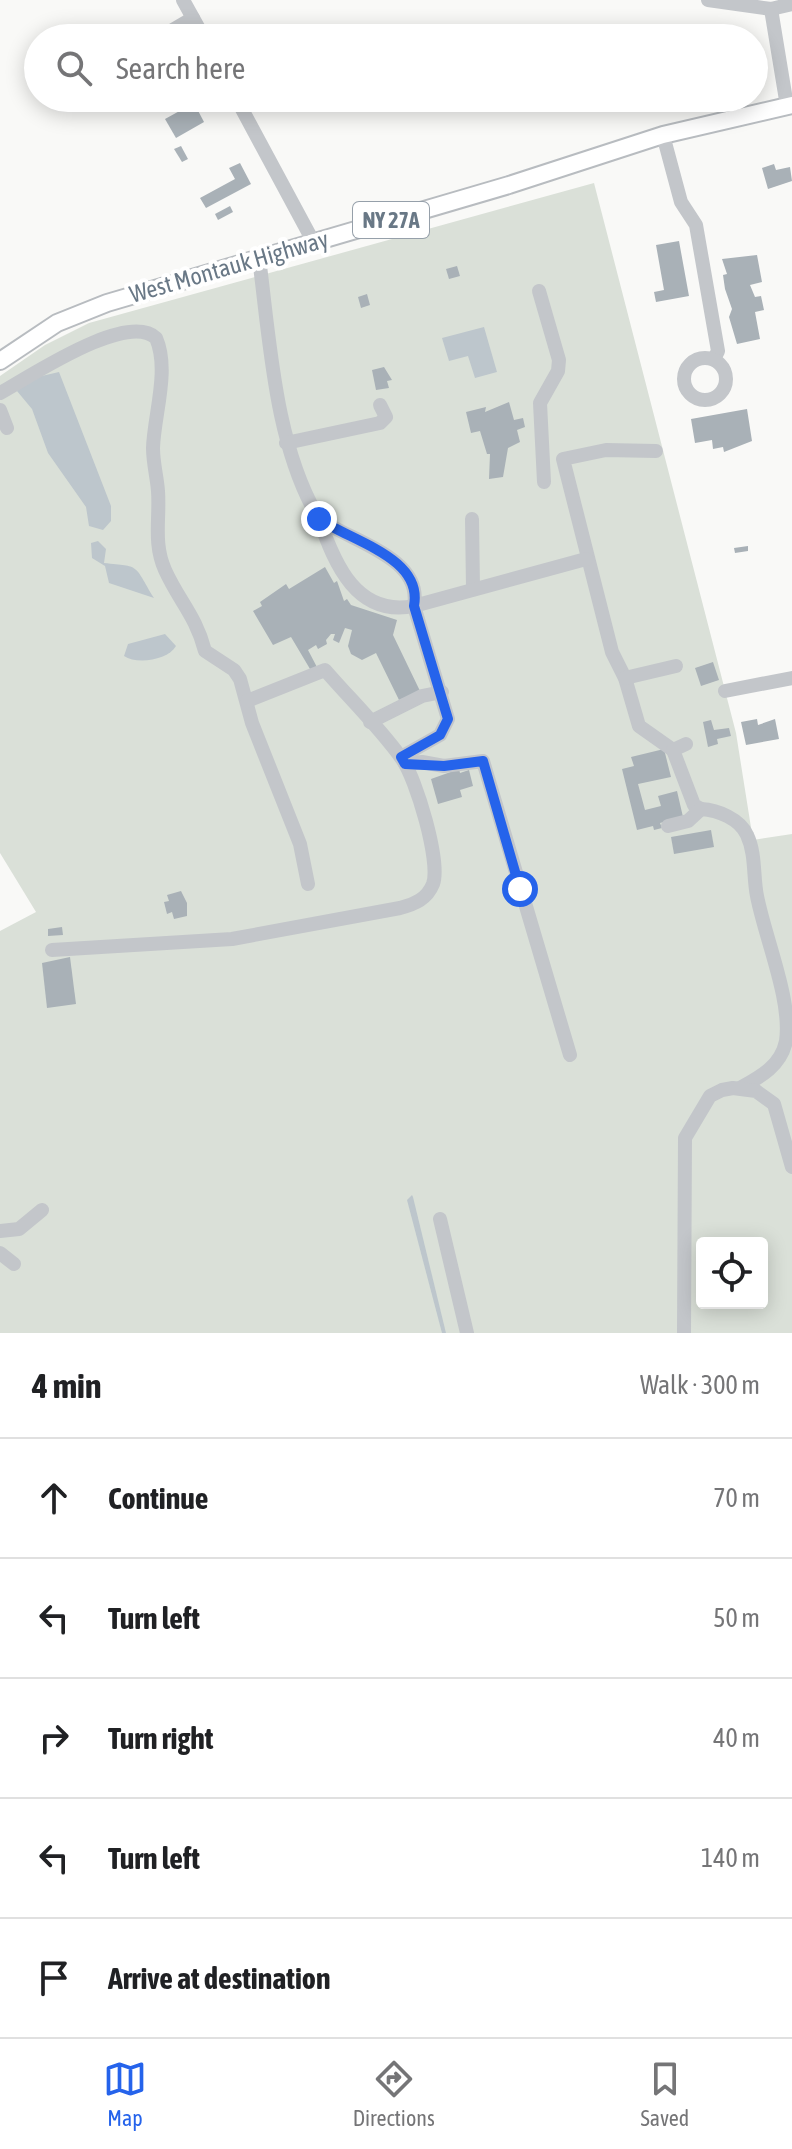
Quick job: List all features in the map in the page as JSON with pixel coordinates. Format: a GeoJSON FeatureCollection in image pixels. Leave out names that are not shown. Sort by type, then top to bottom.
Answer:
{"type":"FeatureCollection","features":[{"type":"Feature","properties":{"kind":"main road","name":"West Montauk Highway"},"geometry":{"type":"LineString","coordinates":[[768,111],[790,106]]}},
{"type":"Feature","properties":{"kind":"main road","name":"West Montauk Highway"},"geometry":{"type":"LineString","coordinates":[[0,361],[57,323],[107,303],[314,243],[663,135],[764,112]]}},
{"type":"Feature","properties":{"kind":"street"},"geometry":{"type":"LineString","coordinates":[[183,0],[196,24]]}},
{"type":"Feature","properties":{"kind":"street"},"geometry":{"type":"LineString","coordinates":[[708,0],[771,9],[792,4]]}},
{"type":"Feature","properties":{"kind":"street"},"geometry":{"type":"LineString","coordinates":[[771,9],[790,106]]}},
{"type":"Feature","properties":{"kind":"street"},"geometry":{"type":"LineString","coordinates":[[183,24],[193,18]]}},
{"type":"Feature","properties":{"kind":"street"},"geometry":{"type":"LineString","coordinates":[[244,112],[314,243]]}},
{"type":"Feature","properties":{"kind":"street"},"geometry":{"type":"LineString","coordinates":[[663,135],[681,202],[696,225],[718,351],[714,359]]}},
{"type":"Feature","properties":{"kind":"street"},"geometry":{"type":"LineString","coordinates":[[259,258],[286,443],[341,574],[363,596],[391,611],[586,559]]}},
{"type":"Feature","properties":{"kind":"street"},"geometry":{"type":"LineString","coordinates":[[539,291],[559,360],[558,371],[540,403],[544,482]]}},
{"type":"Feature","properties":{"kind":"street"},"geometry":{"type":"LineString","coordinates":[[0,393],[90,343],[135,329],[156,338],[160,362],[153,452],[158,488],[155,532],[159,554],[181,600],[197,622],[205,651],[234,670],[300,844],[308,884]]}},
{"type":"Feature","properties":{"kind":"street"},"geometry":{"type":"LineString","coordinates":[[286,443],[380,423],[386,417],[380,405]]}},
{"type":"Feature","properties":{"kind":"street"},"geometry":{"type":"LineString","coordinates":[[0,410],[7,428]]}},
{"type":"Feature","properties":{"kind":"street"},"geometry":{"type":"LineString","coordinates":[[656,451],[606,450],[563,459],[570,498],[612,652],[625,678],[639,726],[680,747],[694,805],[733,819],[747,834],[757,894],[787,1012],[786,1042],[776,1063],[740,1088],[710,1096],[685,1138],[684,1333]]}},
{"type":"Feature","properties":{"kind":"street"},"geometry":{"type":"LineString","coordinates":[[319,519],[364,546],[388,555],[401,566],[417,592],[414,606],[448,719],[440,735],[403,760]]}},
{"type":"Feature","properties":{"kind":"street"},"geometry":{"type":"LineString","coordinates":[[472,519],[473,588]]}},
{"type":"Feature","properties":{"kind":"street"},"geometry":{"type":"LineString","coordinates":[[625,678],[676,666]]}},
{"type":"Feature","properties":{"kind":"street"},"geometry":{"type":"LineString","coordinates":[[52,950],[232,939],[417,903],[433,885],[436,872],[413,779],[403,760],[325,670],[247,701]]}},
{"type":"Feature","properties":{"kind":"street"},"geometry":{"type":"LineString","coordinates":[[725,691],[792,678]]}},
{"type":"Feature","properties":{"kind":"street"},"geometry":{"type":"LineString","coordinates":[[370,722],[422,696],[442,692]]}},
{"type":"Feature","properties":{"kind":"street"},"geometry":{"type":"LineString","coordinates":[[403,760],[444,766],[483,761],[570,1055]]}},
{"type":"Feature","properties":{"kind":"street"},"geometry":{"type":"LineString","coordinates":[[668,826],[688,821],[701,809]]}},
{"type":"Feature","properties":{"kind":"street"},"geometry":{"type":"LineString","coordinates":[[740,1088],[756,1091],[774,1104],[792,1167]]}},
{"type":"Feature","properties":{"kind":"street"},"geometry":{"type":"LineString","coordinates":[[0,1231],[19,1229],[42,1210]]}},
{"type":"Feature","properties":{"kind":"street"},"geometry":{"type":"LineString","coordinates":[[440,1219],[467,1333]]}},
{"type":"Feature","properties":{"kind":"street"},"geometry":{"type":"LineString","coordinates":[[0,1253],[14,1264]]}},
{"type":"Feature","properties":{"kind":"shaded area"},"geometry":{"type":"Polygon","coordinates":[[[594,183],[736,733],[753,840],[792,834],[792,1333],[0,1333],[0,931],[36,912],[0,853],[0,376],[45,345],[89,323],[594,183]]]}},
{"type":"Feature","properties":{"kind":"shaded area"},"geometry":{"type":"Polygon","coordinates":[[[484,327],[497,372],[475,378],[468,356],[449,361],[442,338],[484,327]]]}},
{"type":"Feature","properties":{"kind":"shaded area"},"geometry":{"type":"Polygon","coordinates":[[[59,372],[111,506],[111,521],[103,530],[89,526],[86,507],[48,453],[32,409],[17,391],[33,378],[59,372]]]}},
{"type":"Feature","properties":{"kind":"shaded area"},"geometry":{"type":"Polygon","coordinates":[[[98,541],[106,549],[104,563],[135,569],[154,598],[109,583],[105,566],[92,558],[91,543],[98,541]]]}},
{"type":"Feature","properties":{"kind":"shaded area"},"geometry":{"type":"Polygon","coordinates":[[[165,634],[176,646],[166,655],[144,660],[124,656],[128,644],[165,634]]]}},
{"type":"Feature","properties":{"kind":"shaded area"},"geometry":{"type":"Polygon","coordinates":[[[412,1195],[446,1333],[442,1333],[407,1200],[412,1195]]]}},
{"type":"Feature","properties":{"kind":"building"},"geometry":{"type":"Polygon","coordinates":[[[178,112],[199,112],[204,122],[176,138],[165,119],[178,112]]]}},
{"type":"Feature","properties":{"kind":"building"},"geometry":{"type":"Polygon","coordinates":[[[181,146],[188,159],[182,162],[174,149],[181,146]]]}},
{"type":"Feature","properties":{"kind":"building"},"geometry":{"type":"Polygon","coordinates":[[[240,163],[251,184],[206,208],[200,198],[235,179],[229,168],[240,163]]]}},
{"type":"Feature","properties":{"kind":"building"},"geometry":{"type":"Polygon","coordinates":[[[774,164],[776,170],[790,167],[792,181],[768,189],[762,168],[774,164]]]}},
{"type":"Feature","properties":{"kind":"building"},"geometry":{"type":"Polygon","coordinates":[[[230,206],[233,212],[218,220],[215,214],[230,206]]]}},
{"type":"Feature","properties":{"kind":"building"},"geometry":{"type":"Polygon","coordinates":[[[679,241],[689,296],[656,302],[654,292],[664,290],[656,245],[679,241]]]}},
{"type":"Feature","properties":{"kind":"building"},"geometry":{"type":"Polygon","coordinates":[[[757,255],[762,282],[750,285],[755,297],[761,296],[764,310],[755,312],[760,339],[737,344],[729,317],[732,309],[725,289],[723,275],[727,274],[722,259],[757,255]]]}},
{"type":"Feature","properties":{"kind":"building"},"geometry":{"type":"Polygon","coordinates":[[[457,266],[460,276],[449,279],[446,269],[457,266]]]}},
{"type":"Feature","properties":{"kind":"building"},"geometry":{"type":"Polygon","coordinates":[[[367,294],[370,305],[361,308],[358,297],[367,294]]]}},
{"type":"Feature","properties":{"kind":"building"},"geometry":{"type":"Polygon","coordinates":[[[384,367],[392,380],[387,381],[389,388],[376,390],[372,370],[384,367]]]}},
{"type":"Feature","properties":{"kind":"building"},"geometry":{"type":"Polygon","coordinates":[[[509,402],[514,420],[523,418],[525,427],[517,430],[520,442],[508,448],[503,477],[489,479],[490,454],[487,454],[480,431],[471,433],[466,412],[486,407],[485,412],[509,402]]]}},
{"type":"Feature","properties":{"kind":"building"},"geometry":{"type":"Polygon","coordinates":[[[747,409],[752,441],[724,452],[723,447],[713,449],[712,440],[695,443],[691,419],[747,409]]]}},
{"type":"Feature","properties":{"kind":"building"},"geometry":{"type":"Polygon","coordinates":[[[748,546],[748,551],[735,553],[734,548],[748,546]]]}},
{"type":"Feature","properties":{"kind":"building"},"geometry":{"type":"Polygon","coordinates":[[[325,567],[334,583],[337,581],[344,601],[347,599],[351,605],[397,620],[393,635],[420,691],[399,700],[376,653],[362,660],[351,654],[348,646],[352,630],[345,628],[339,643],[333,640],[335,634],[331,634],[326,640],[327,644],[308,650],[319,671],[313,674],[291,637],[273,645],[253,611],[262,606],[260,602],[286,584],[289,589],[325,567]]]}},
{"type":"Feature","properties":{"kind":"building"},"geometry":{"type":"Polygon","coordinates":[[[713,662],[719,680],[701,686],[695,668],[713,662]]]}},
{"type":"Feature","properties":{"kind":"building"},"geometry":{"type":"Polygon","coordinates":[[[757,719],[758,725],[775,719],[779,739],[746,745],[741,722],[757,719]]]}},
{"type":"Feature","properties":{"kind":"building"},"geometry":{"type":"Polygon","coordinates":[[[711,720],[714,730],[729,728],[731,736],[717,739],[718,744],[708,747],[703,722],[711,720]]]}},
{"type":"Feature","properties":{"kind":"building"},"geometry":{"type":"Polygon","coordinates":[[[664,749],[671,777],[638,784],[645,810],[661,806],[658,796],[677,791],[683,817],[660,823],[662,828],[654,830],[653,826],[637,830],[622,769],[634,766],[631,757],[664,749]]]}},
{"type":"Feature","properties":{"kind":"building"},"geometry":{"type":"Polygon","coordinates":[[[459,769],[460,773],[469,770],[473,786],[460,790],[462,797],[438,804],[431,779],[459,769]]]}},
{"type":"Feature","properties":{"kind":"building"},"geometry":{"type":"Polygon","coordinates":[[[711,830],[714,847],[674,854],[671,837],[711,830]]]}},
{"type":"Feature","properties":{"kind":"building"},"geometry":{"type":"Polygon","coordinates":[[[181,891],[187,903],[187,916],[174,919],[172,912],[167,914],[164,902],[169,901],[167,895],[181,891]]]}},
{"type":"Feature","properties":{"kind":"building"},"geometry":{"type":"Polygon","coordinates":[[[62,927],[63,935],[48,936],[48,929],[62,927]]]}},
{"type":"Feature","properties":{"kind":"building"},"geometry":{"type":"Polygon","coordinates":[[[70,957],[76,1004],[47,1008],[42,963],[70,957]]]}},
{"type":"Feature","properties":{"kind":"route"},"geometry":{"type":"LineString","coordinates":[[319,519],[339,533],[388,555],[411,580],[417,592],[414,606],[448,719],[440,735],[401,757],[405,764],[422,762],[444,766],[476,759],[483,761],[520,889]]}}]}
